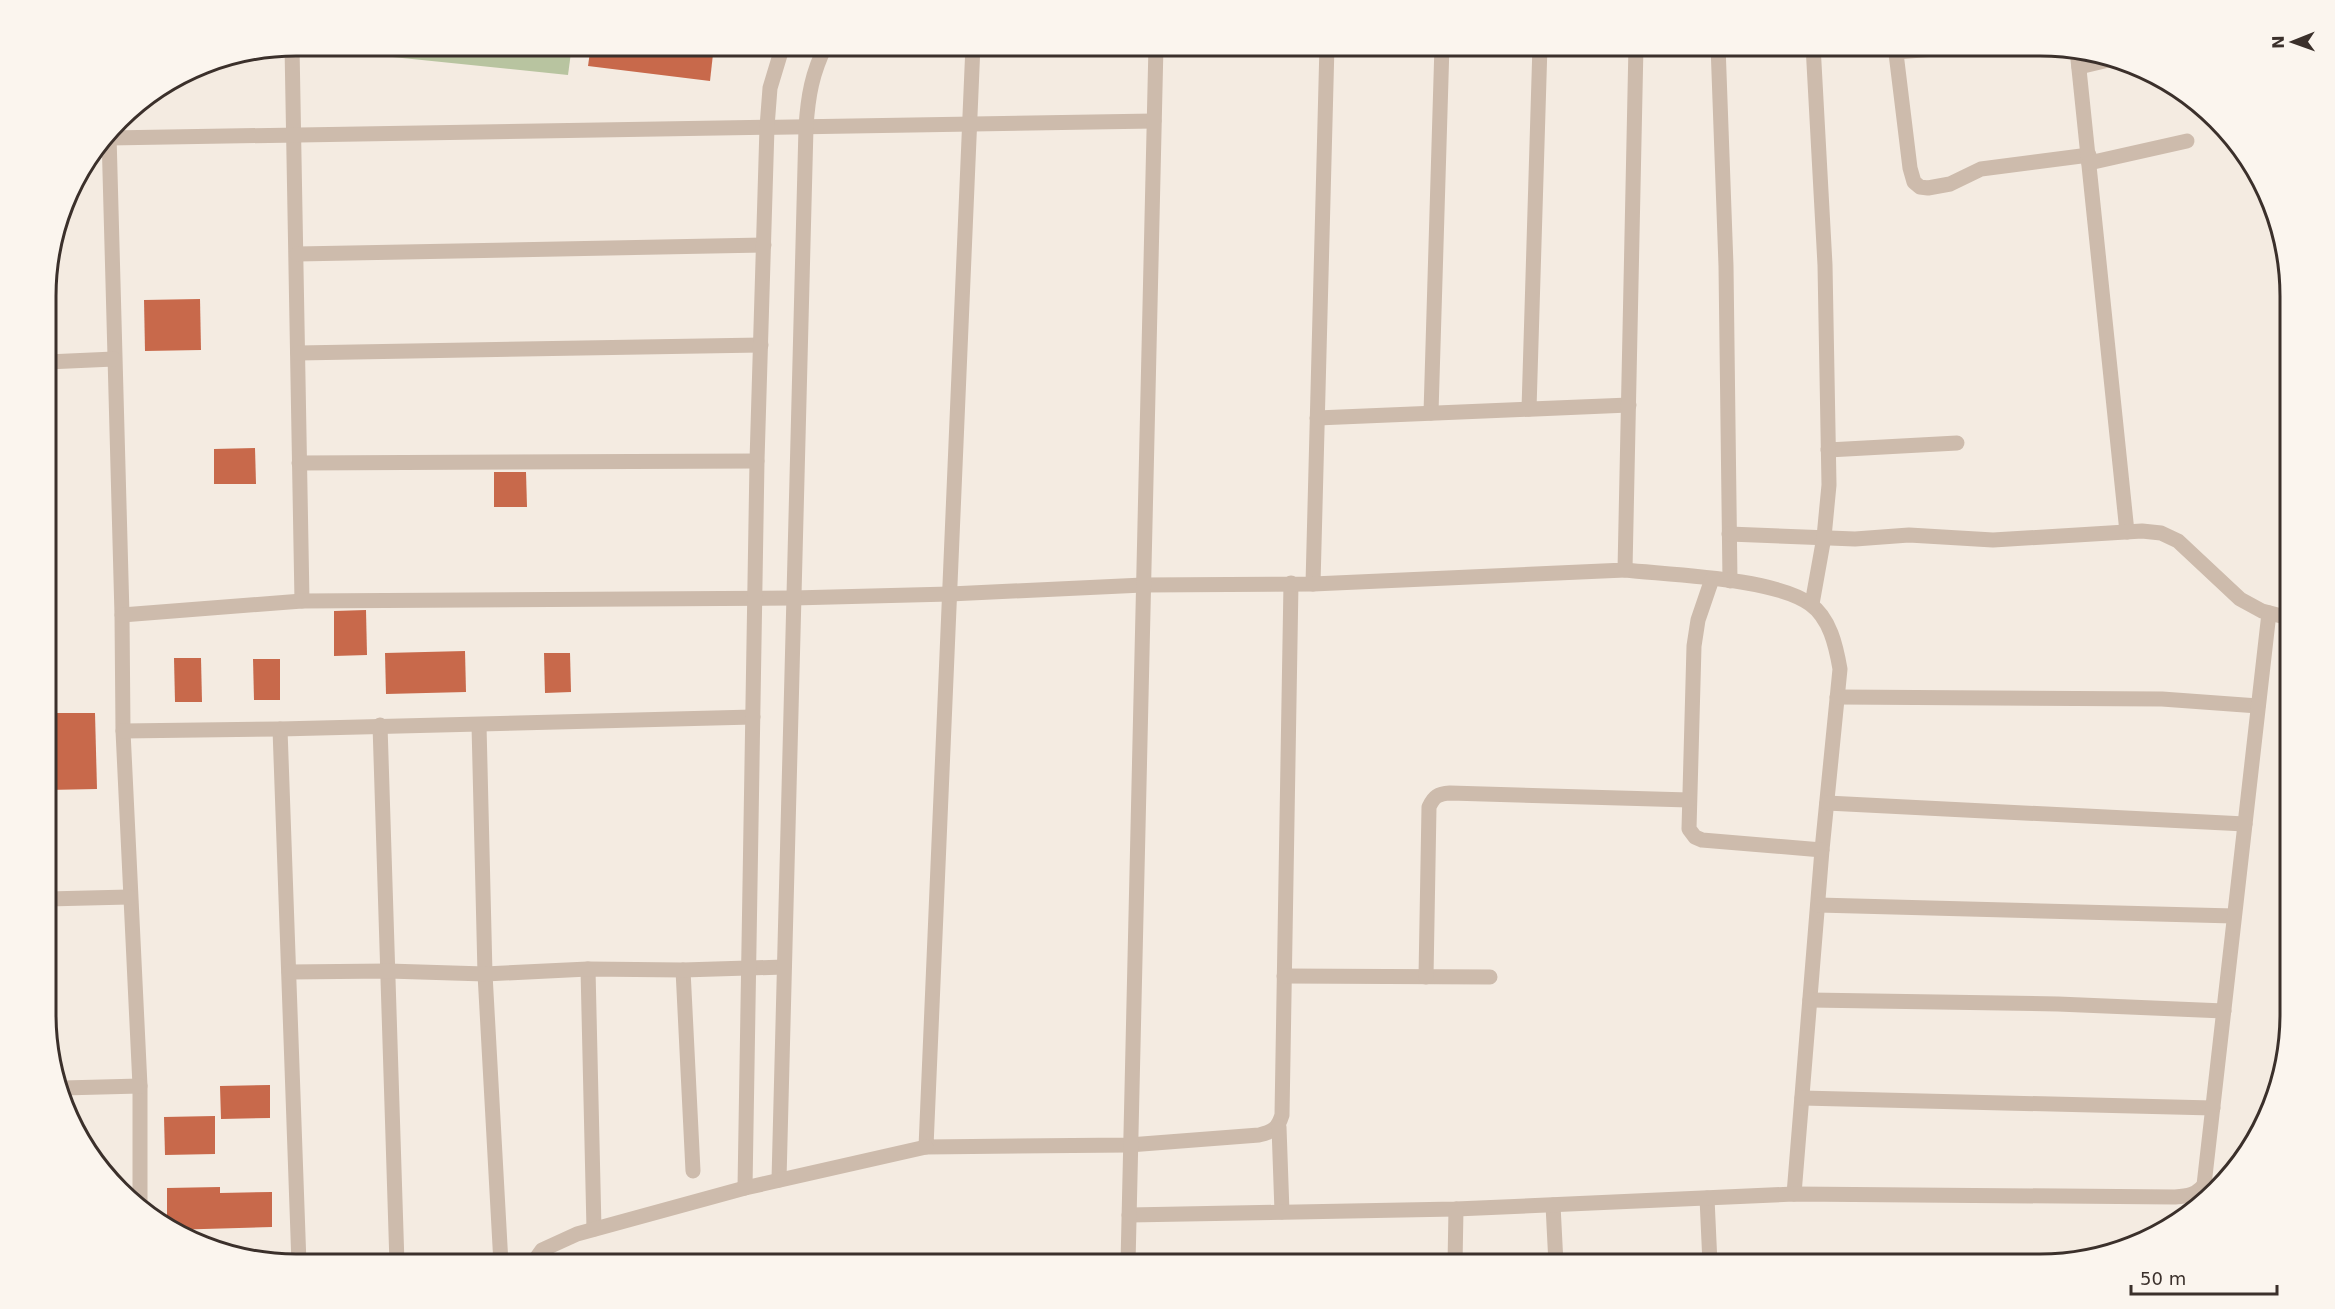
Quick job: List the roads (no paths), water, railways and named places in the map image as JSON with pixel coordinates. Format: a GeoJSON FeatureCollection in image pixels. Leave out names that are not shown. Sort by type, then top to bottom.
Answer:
{"type":"FeatureCollection","features":[{"type":"Feature","properties":{"kind":"street"},"geometry":{"type":"LineString","coordinates":[[292,56],[302,601]]}},
{"type":"Feature","properties":{"kind":"street"},"geometry":{"type":"LineString","coordinates":[[745,1188],[757,461],[766,127],[770,87],[780,56]]}},
{"type":"Feature","properties":{"kind":"street"},"geometry":{"type":"LineString","coordinates":[[779,1180],[806,127],[808,94],[820,56]]}},
{"type":"Feature","properties":{"kind":"street"},"geometry":{"type":"LineString","coordinates":[[926,1147],[972,56]]}},
{"type":"Feature","properties":{"kind":"street"},"geometry":{"type":"LineString","coordinates":[[1128,1254],[1156,56]]}},
{"type":"Feature","properties":{"kind":"street"},"geometry":{"type":"LineString","coordinates":[[1313,584],[1327,56]]}},
{"type":"Feature","properties":{"kind":"street"},"geometry":{"type":"LineString","coordinates":[[1431,413],[1442,56]]}},
{"type":"Feature","properties":{"kind":"street"},"geometry":{"type":"LineString","coordinates":[[1529,409],[1540,56]]}},
{"type":"Feature","properties":{"kind":"street"},"geometry":{"type":"LineString","coordinates":[[1625,570],[1636,56]]}},
{"type":"Feature","properties":{"kind":"street"},"geometry":{"type":"LineString","coordinates":[[1718,56],[1726,266],[1730,581]]}},
{"type":"Feature","properties":{"kind":"street"},"geometry":{"type":"LineString","coordinates":[[1812,604],[1824,537],[1829,485],[1825,265],[1814,56]]}},
{"type":"Feature","properties":{"kind":"street"},"geometry":{"type":"LineString","coordinates":[[1897,56],[1910,168],[1914,182],[1920,187],[1950,184],[1981,169],[2089,159],[2187,141]]}},
{"type":"Feature","properties":{"kind":"street"},"geometry":{"type":"LineString","coordinates":[[2078,59],[2127,532]]}},
{"type":"Feature","properties":{"kind":"street"},"geometry":{"type":"LineString","coordinates":[[2079,67],[2097,63]]}},
{"type":"Feature","properties":{"kind":"street"},"geometry":{"type":"LineString","coordinates":[[116,136],[294,136],[1154,121]]}},
{"type":"Feature","properties":{"kind":"street"},"geometry":{"type":"LineString","coordinates":[[109,144],[123,730],[129,897],[140,1086],[140,1196]]}},
{"type":"Feature","properties":{"kind":"street"},"geometry":{"type":"LineString","coordinates":[[297,254],[764,245]]}},
{"type":"Feature","properties":{"kind":"street"},"geometry":{"type":"LineString","coordinates":[[298,353],[761,345]]}},
{"type":"Feature","properties":{"kind":"street"},"geometry":{"type":"LineString","coordinates":[[56,362],[114,359]]}},
{"type":"Feature","properties":{"kind":"street"},"geometry":{"type":"LineString","coordinates":[[1317,418],[1629,405]]}},
{"type":"Feature","properties":{"kind":"street"},"geometry":{"type":"LineString","coordinates":[[1828,450],[1957,443]]}},
{"type":"Feature","properties":{"kind":"street"},"geometry":{"type":"LineString","coordinates":[[299,463],[757,461]]}},
{"type":"Feature","properties":{"kind":"street"},"geometry":{"type":"LineString","coordinates":[[1730,534],[1855,539],[1909,535],[1994,540],[2127,532],[2161,533],[2178,541],[2240,599],[2280,616]]}},
{"type":"Feature","properties":{"kind":"street"},"geometry":{"type":"LineString","coordinates":[[122,615],[302,601],[793,598],[950,594],[1143,585],[1313,584],[1625,570],[1748,583],[1792,594],[1812,604],[1828,626],[1840,669],[1822,850],[1794,1194]]}},
{"type":"Feature","properties":{"kind":"street"},"geometry":{"type":"LineString","coordinates":[[1712,579],[1698,620],[1694,646],[1689,829],[1695,837],[1702,840],[1822,850]]}},
{"type":"Feature","properties":{"kind":"street"},"geometry":{"type":"LineString","coordinates":[[1282,1212],[1279,1126],[1282,1115],[1291,583]]}},
{"type":"Feature","properties":{"kind":"street"},"geometry":{"type":"LineString","coordinates":[[1129,1215],[1456,1209],[1794,1194],[2189,1196],[2199,1192],[2204,1185],[2269,613]]}},
{"type":"Feature","properties":{"kind":"street"},"geometry":{"type":"LineString","coordinates":[[1837,696],[2162,699],[2258,706]]}},
{"type":"Feature","properties":{"kind":"street"},"geometry":{"type":"LineString","coordinates":[[123,730],[479,725],[753,717]]}},
{"type":"Feature","properties":{"kind":"street"},"geometry":{"type":"LineString","coordinates":[[380,725],[397,1254]]}},
{"type":"Feature","properties":{"kind":"street"},"geometry":{"type":"LineString","coordinates":[[479,725],[484,974],[500,1254]]}},
{"type":"Feature","properties":{"kind":"street"},"geometry":{"type":"LineString","coordinates":[[280,729],[299,1254]]}},
{"type":"Feature","properties":{"kind":"street"},"geometry":{"type":"LineString","coordinates":[[1426,977],[1429,807],[1434,797],[1450,793],[1689,800]]}},
{"type":"Feature","properties":{"kind":"street"},"geometry":{"type":"LineString","coordinates":[[1827,802],[2245,824]]}},
{"type":"Feature","properties":{"kind":"street"},"geometry":{"type":"LineString","coordinates":[[56,899],[129,897]]}},
{"type":"Feature","properties":{"kind":"street"},"geometry":{"type":"LineString","coordinates":[[1818,905],[2234,916]]}},
{"type":"Feature","properties":{"kind":"street"},"geometry":{"type":"LineString","coordinates":[[289,972],[388,971],[484,974],[588,969],[683,970],[784,967]]}},
{"type":"Feature","properties":{"kind":"street"},"geometry":{"type":"LineString","coordinates":[[588,969],[594,1229]]}},
{"type":"Feature","properties":{"kind":"street"},"geometry":{"type":"LineString","coordinates":[[683,970],[693,1171]]}},
{"type":"Feature","properties":{"kind":"street"},"geometry":{"type":"LineString","coordinates":[[1284,976],[1490,977]]}},
{"type":"Feature","properties":{"kind":"street"},"geometry":{"type":"LineString","coordinates":[[1810,1000],[2058,1004],[2224,1011]]}},
{"type":"Feature","properties":{"kind":"street"},"geometry":{"type":"LineString","coordinates":[[67,1088],[140,1086]]}},
{"type":"Feature","properties":{"kind":"street"},"geometry":{"type":"LineString","coordinates":[[1802,1098],[2213,1108]]}},
{"type":"Feature","properties":{"kind":"street"},"geometry":{"type":"LineString","coordinates":[[539,1254],[542,1250],[577,1234],[594,1229],[745,1188],[926,1147],[1129,1145],[1259,1135],[1270,1133],[1279,1126]]}},
{"type":"Feature","properties":{"kind":"street"},"geometry":{"type":"LineString","coordinates":[[1707,1198],[1710,1254]]}},
{"type":"Feature","properties":{"kind":"street"},"geometry":{"type":"LineString","coordinates":[[1553,1205],[1555,1254]]}},
{"type":"Feature","properties":{"kind":"street"},"geometry":{"type":"LineString","coordinates":[[1455,1254],[1456,1209]]}}]}
